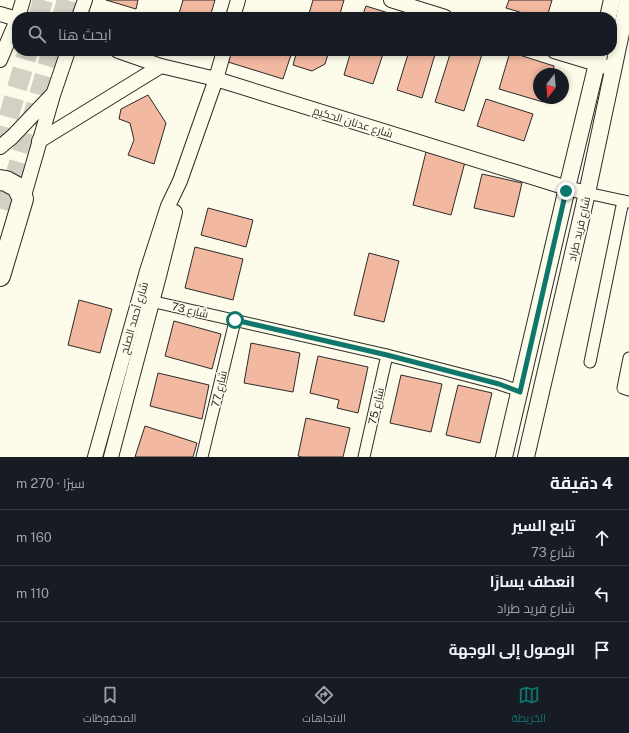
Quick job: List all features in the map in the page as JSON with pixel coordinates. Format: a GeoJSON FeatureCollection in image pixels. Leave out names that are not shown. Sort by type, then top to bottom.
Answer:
{"type":"FeatureCollection","features":[{"type":"Feature","properties":{"kind":"highway"},"geometry":{"type":"LineString","coordinates":[[0,180],[17,187],[23,199],[0,276]]}},
{"type":"Feature","properties":{"kind":"main road"},"geometry":{"type":"LineString","coordinates":[[610,6],[627,2]]}},
{"type":"Feature","properties":{"kind":"main road","name":"شارع فريد طراد"},"geometry":{"type":"LineString","coordinates":[[617,50],[627,2]]}},
{"type":"Feature","properties":{"kind":"main road","name":"شارع فريد طراد"},"geometry":{"type":"LineString","coordinates":[[526,457],[587,194],[616,56]]}},
{"type":"Feature","properties":{"kind":"main road","name":"شارع فريد طراد"},"geometry":{"type":"LineString","coordinates":[[504,457],[598,58]]}},
{"type":"Feature","properties":{"kind":"main road"},"geometry":{"type":"LineString","coordinates":[[576,149],[596,152]]}},
{"type":"Feature","properties":{"kind":"street"},"geometry":{"type":"LineString","coordinates":[[19,12],[23,0]]}},
{"type":"Feature","properties":{"kind":"street"},"geometry":{"type":"LineString","coordinates":[[81,12],[85,0]]}},
{"type":"Feature","properties":{"kind":"street"},"geometry":{"type":"LineString","coordinates":[[234,12],[238,0]]}},
{"type":"Feature","properties":{"kind":"street"},"geometry":{"type":"LineString","coordinates":[[391,0],[429,12]]}},
{"type":"Feature","properties":{"kind":"street"},"geometry":{"type":"LineString","coordinates":[[0,14],[12,18]]}},
{"type":"Feature","properties":{"kind":"street"},"geometry":{"type":"LineString","coordinates":[[0,60],[12,31]]}},
{"type":"Feature","properties":{"kind":"street"},"geometry":{"type":"LineString","coordinates":[[23,199],[53,95],[66,56]]}},
{"type":"Feature","properties":{"kind":"street","name":"شارع عدنان الحكيم"},"geometry":{"type":"LineString","coordinates":[[132,56],[161,66],[216,78],[587,194]]}},
{"type":"Feature","properties":{"kind":"street","name":"شارع أحمد الصلح"},"geometry":{"type":"LineString","coordinates":[[95,457],[176,206],[180,180],[223,56]]}},
{"type":"Feature","properties":{"kind":"street"},"geometry":{"type":"LineString","coordinates":[[585,56],[598,58],[613,69]]}},
{"type":"Feature","properties":{"kind":"street"},"geometry":{"type":"LineString","coordinates":[[39,142],[161,66]]}},
{"type":"Feature","properties":{"kind":"street"},"geometry":{"type":"LineString","coordinates":[[0,147],[12,137],[53,95]]}},
{"type":"Feature","properties":{"kind":"street"},"geometry":{"type":"LineString","coordinates":[[587,194],[626,202],[590,362]]}},
{"type":"Feature","properties":{"kind":"street","name":"شارع أحمد الصلح"},"geometry":{"type":"LineString","coordinates":[[111,457],[146,300]]}},
{"type":"Feature","properties":{"kind":"street","name":"شارع 73"},"geometry":{"type":"LineString","coordinates":[[146,300],[387,355],[499,384],[520,392]]}},
{"type":"Feature","properties":{"kind":"street","name":"شارع 77"},"geometry":{"type":"LineString","coordinates":[[202,457],[235,320]]}},
{"type":"Feature","properties":{"kind":"street","name":"شارع 75"},"geometry":{"type":"LineString","coordinates":[[364,457],[387,355]]}},
{"type":"Feature","properties":{"kind":"street"},"geometry":{"type":"LineString","coordinates":[[629,358],[623,388],[629,390]]}},
{"type":"Feature","properties":{"kind":"building"},"geometry":{"type":"Polygon","coordinates":[[[106,0],[138,0],[136,9],[106,0]]]}},
{"type":"Feature","properties":{"kind":"building"},"geometry":{"type":"Polygon","coordinates":[[[183,0],[215,0],[211,12],[179,12],[183,0]]]}},
{"type":"Feature","properties":{"kind":"building"},"geometry":{"type":"Polygon","coordinates":[[[313,0],[344,0],[340,12],[309,12],[313,0]]]}},
{"type":"Feature","properties":{"kind":"building"},"geometry":{"type":"Polygon","coordinates":[[[509,0],[552,0],[548,12],[519,12],[506,8],[509,0]]]}},
{"type":"Feature","properties":{"kind":"building"},"geometry":{"type":"Polygon","coordinates":[[[366,6],[385,12],[364,12],[366,6]]]}},
{"type":"Feature","properties":{"kind":"building"},"geometry":{"type":"Polygon","coordinates":[[[230,56],[291,56],[283,79],[228,62],[230,56]]]}},
{"type":"Feature","properties":{"kind":"building"},"geometry":{"type":"Polygon","coordinates":[[[296,56],[327,56],[325,64],[312,71],[293,65],[296,56]]]}},
{"type":"Feature","properties":{"kind":"building"},"geometry":{"type":"Polygon","coordinates":[[[350,56],[382,56],[373,84],[344,75],[350,56]]]}},
{"type":"Feature","properties":{"kind":"building"},"geometry":{"type":"Polygon","coordinates":[[[407,56],[435,56],[422,98],[397,90],[407,56]]]}},
{"type":"Feature","properties":{"kind":"building"},"geometry":{"type":"Polygon","coordinates":[[[449,56],[481,56],[464,111],[435,102],[449,56]]]}},
{"type":"Feature","properties":{"kind":"building"},"geometry":{"type":"Polygon","coordinates":[[[509,56],[523,56],[554,66],[554,68],[533,68],[533,99],[499,89],[509,56]]]}},
{"type":"Feature","properties":{"kind":"building"},"geometry":{"type":"Polygon","coordinates":[[[148,95],[166,123],[154,164],[128,155],[134,140],[130,123],[119,119],[121,109],[148,95]]]}},
{"type":"Feature","properties":{"kind":"building"},"geometry":{"type":"Polygon","coordinates":[[[486,99],[533,114],[524,141],[477,126],[486,99]]]}},
{"type":"Feature","properties":{"kind":"building"},"geometry":{"type":"Polygon","coordinates":[[[426,152],[465,162],[451,215],[413,205],[426,152]]]}},
{"type":"Feature","properties":{"kind":"building"},"geometry":{"type":"Polygon","coordinates":[[[482,174],[522,183],[514,217],[474,208],[482,174]]]}},
{"type":"Feature","properties":{"kind":"building"},"geometry":{"type":"Polygon","coordinates":[[[208,208],[253,220],[246,247],[201,235],[208,208]]]}},
{"type":"Feature","properties":{"kind":"building"},"geometry":{"type":"Polygon","coordinates":[[[195,247],[243,259],[233,300],[185,288],[195,247]]]}},
{"type":"Feature","properties":{"kind":"building"},"geometry":{"type":"Polygon","coordinates":[[[369,253],[399,261],[384,322],[354,315],[369,253]]]}},
{"type":"Feature","properties":{"kind":"building"},"geometry":{"type":"Polygon","coordinates":[[[79,300],[112,309],[100,353],[68,345],[79,300]]]}},
{"type":"Feature","properties":{"kind":"building"},"geometry":{"type":"Polygon","coordinates":[[[174,321],[221,334],[212,369],[165,356],[174,321]]]}},
{"type":"Feature","properties":{"kind":"building"},"geometry":{"type":"Polygon","coordinates":[[[251,343],[300,353],[293,392],[244,383],[251,343]]]}},
{"type":"Feature","properties":{"kind":"building"},"geometry":{"type":"Polygon","coordinates":[[[318,356],[368,367],[358,413],[337,408],[339,400],[310,393],[318,356]]]}},
{"type":"Feature","properties":{"kind":"building"},"geometry":{"type":"Polygon","coordinates":[[[158,373],[209,385],[202,419],[150,406],[158,373]]]}},
{"type":"Feature","properties":{"kind":"building"},"geometry":{"type":"Polygon","coordinates":[[[401,375],[442,384],[431,432],[390,423],[401,375]]]}},
{"type":"Feature","properties":{"kind":"building"},"geometry":{"type":"Polygon","coordinates":[[[458,385],[492,393],[480,443],[446,435],[458,385]]]}},
{"type":"Feature","properties":{"kind":"building"},"geometry":{"type":"Polygon","coordinates":[[[306,418],[350,428],[343,457],[298,456],[306,418]]]}},
{"type":"Feature","properties":{"kind":"building"},"geometry":{"type":"Polygon","coordinates":[[[145,426],[197,443],[193,457],[135,457],[145,426]]]}},
{"type":"Feature","properties":{"kind":"tunnel"},"geometry":{"type":"LineString","coordinates":[[39,12],[43,0]]}},
{"type":"Feature","properties":{"kind":"tunnel"},"geometry":{"type":"LineString","coordinates":[[63,12],[67,0]]}},
{"type":"Feature","properties":{"kind":"tunnel"},"geometry":{"type":"LineString","coordinates":[[0,146],[27,56]]}},
{"type":"Feature","properties":{"kind":"tunnel"},"geometry":{"type":"LineString","coordinates":[[5,210],[51,56]]}},
{"type":"Feature","properties":{"kind":"route"},"geometry":{"type":"LineString","coordinates":[[235,320],[387,355],[499,384],[520,392],[566,191]]}}]}
